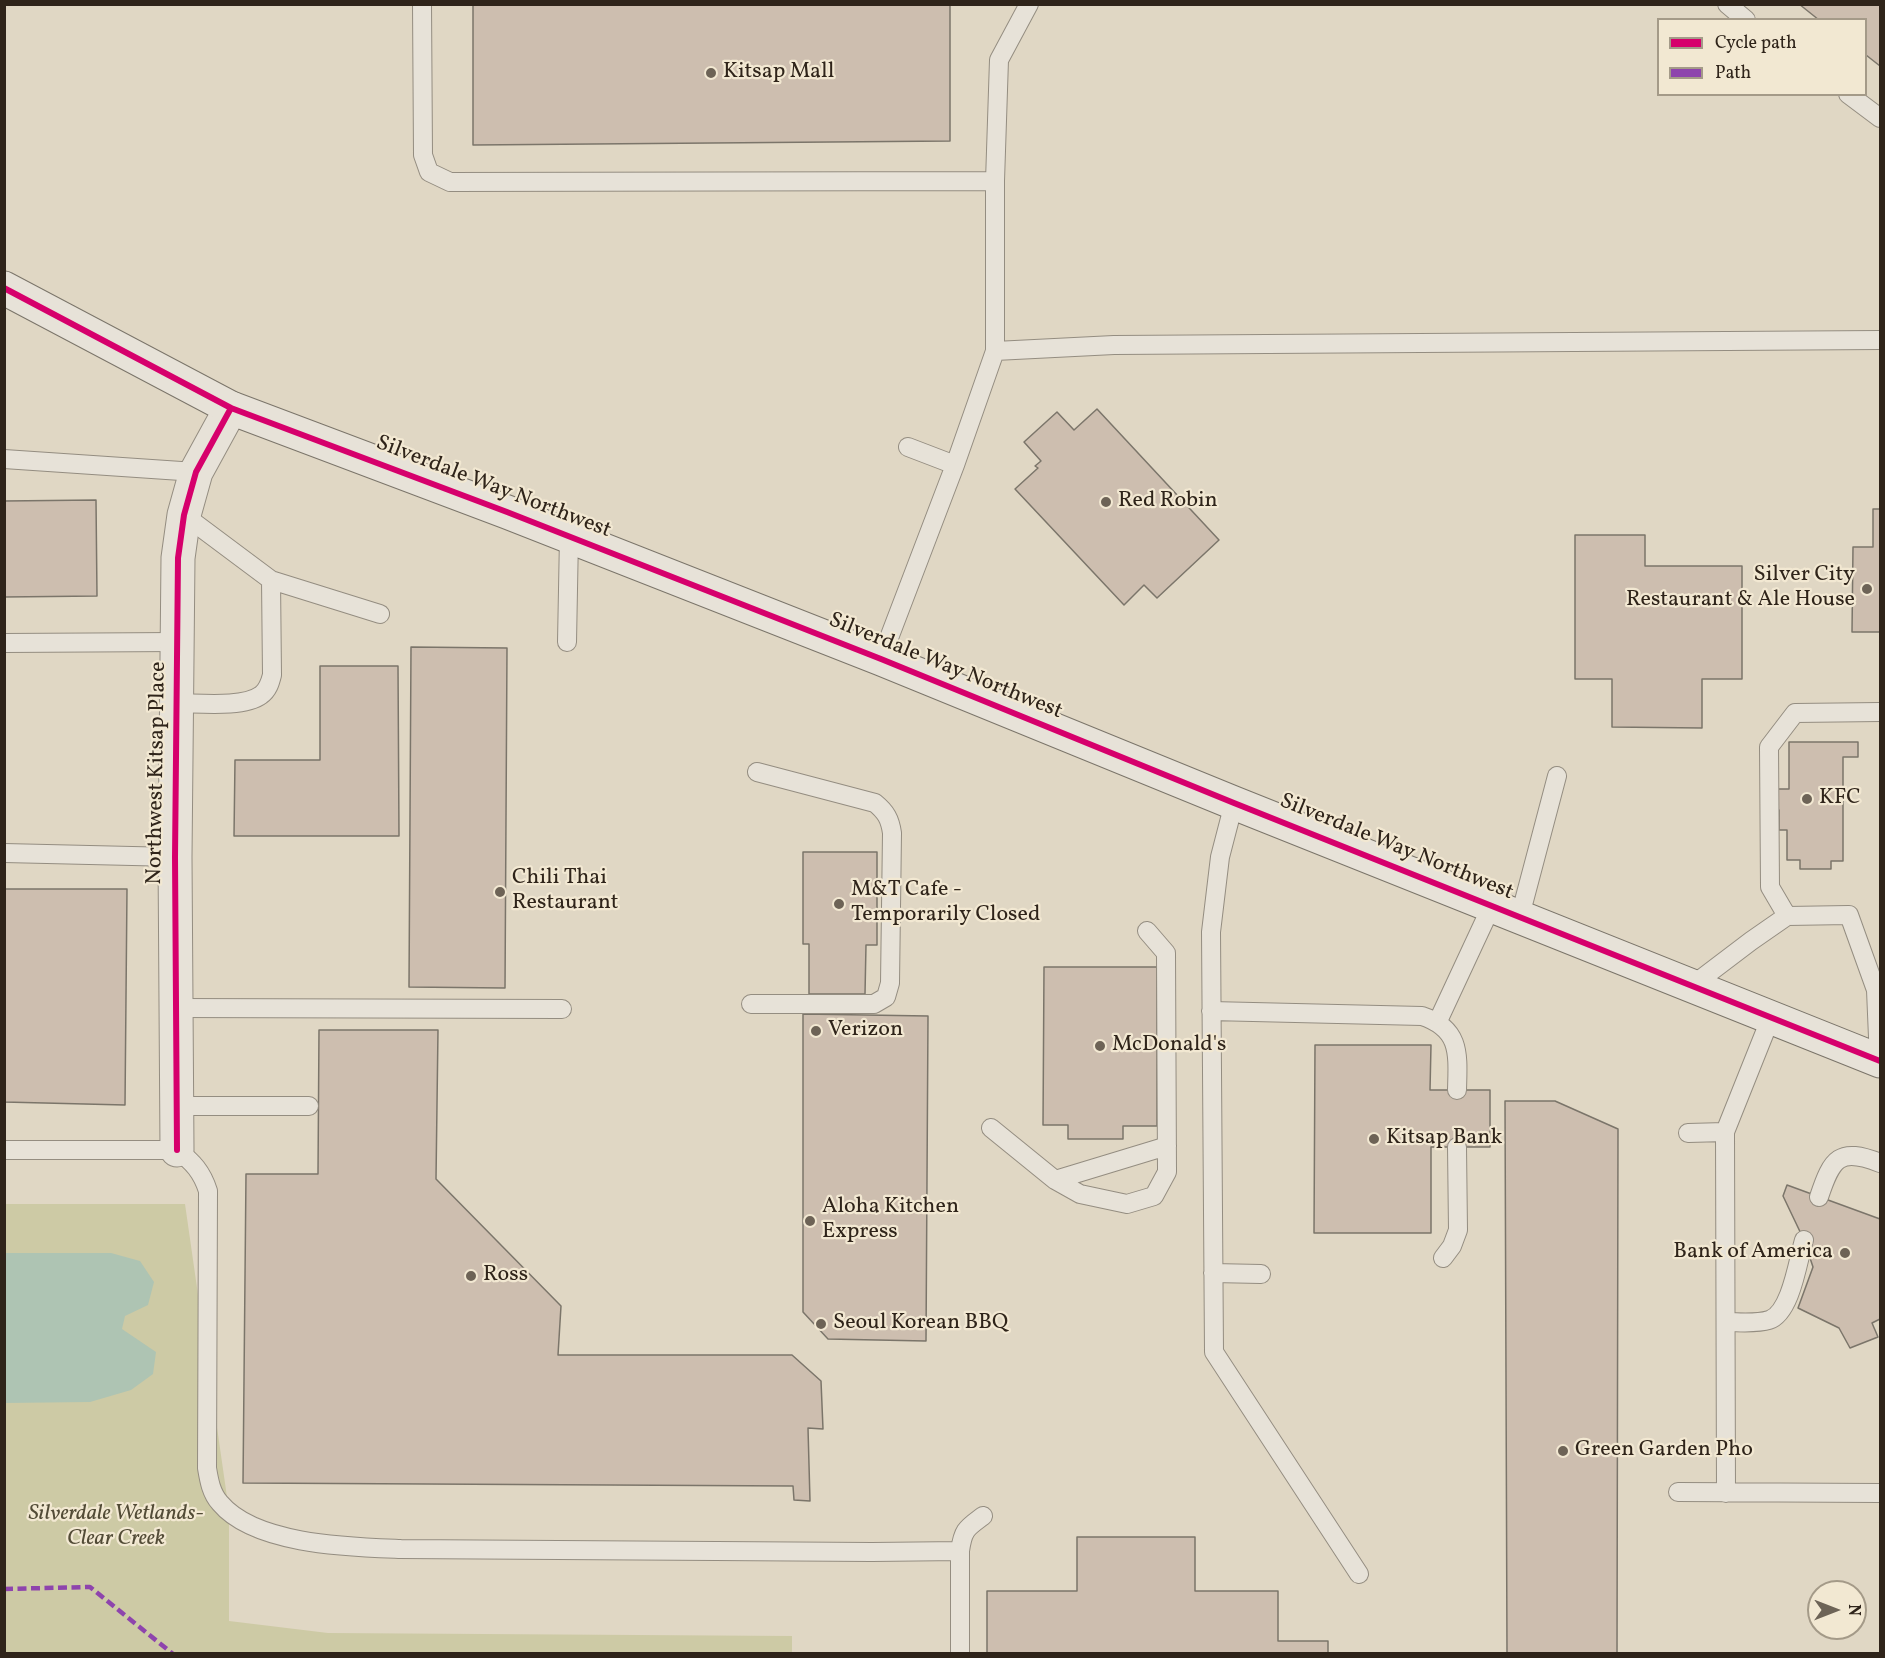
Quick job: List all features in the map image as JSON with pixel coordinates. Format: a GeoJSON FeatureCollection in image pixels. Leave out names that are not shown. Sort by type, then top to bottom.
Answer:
{"type":"FeatureCollection","features":[{"type":"Feature","properties":{"kind":"main road","name":"Silverdale Way Northwest"},"geometry":{"type":"LineString","coordinates":[[4,288],[231,408],[881,659],[1234,803],[1880,1061]]}},
{"type":"Feature","properties":{"kind":"main road","name":"Northwest Kitsap Place"},"geometry":{"type":"LineString","coordinates":[[177,1150],[175,857],[178,558],[184,514],[196,472],[231,408]]}},
{"type":"Feature","properties":{"kind":"lane"},"geometry":{"type":"LineString","coordinates":[[422,4],[423,155],[429,172],[450,182],[995,181]]}},
{"type":"Feature","properties":{"kind":"lane"},"geometry":{"type":"LineString","coordinates":[[881,659],[955,465],[995,351],[995,181],[999,60],[1029,4]]}},
{"type":"Feature","properties":{"kind":"lane"},"geometry":{"type":"LineString","coordinates":[[1727,4],[1744,18]]}},
{"type":"Feature","properties":{"kind":"lane"},"geometry":{"type":"LineString","coordinates":[[1851,96],[1881,118]]}},
{"type":"Feature","properties":{"kind":"lane"},"geometry":{"type":"LineString","coordinates":[[995,351],[1114,345],[1585,340],[1881,340]]}},
{"type":"Feature","properties":{"kind":"lane"},"geometry":{"type":"LineString","coordinates":[[908,447],[955,465]]}},
{"type":"Feature","properties":{"kind":"lane"},"geometry":{"type":"LineString","coordinates":[[4,459],[196,472]]}},
{"type":"Feature","properties":{"kind":"lane"},"geometry":{"type":"LineString","coordinates":[[184,514],[271,580],[380,614]]}},
{"type":"Feature","properties":{"kind":"lane"},"geometry":{"type":"LineString","coordinates":[[567,642],[569,537]]}},
{"type":"Feature","properties":{"kind":"lane"},"geometry":{"type":"LineString","coordinates":[[177,704],[242,702],[262,695],[269,686],[272,675],[271,580]]}},
{"type":"Feature","properties":{"kind":"lane"},"geometry":{"type":"LineString","coordinates":[[4,643],[177,642]]}},
{"type":"Feature","properties":{"kind":"lane"},"geometry":{"type":"LineString","coordinates":[[1787,916],[1770,887],[1769,747],[1795,713],[1881,712]]}},
{"type":"Feature","properties":{"kind":"lane"},"geometry":{"type":"LineString","coordinates":[[750,1004],[874,1004],[886,997],[890,983],[891,821],[884,810],[875,803],[757,772]]}},
{"type":"Feature","properties":{"kind":"lane"},"geometry":{"type":"LineString","coordinates":[[1438,1021],[1506,911],[1557,776]]}},
{"type":"Feature","properties":{"kind":"lane"},"geometry":{"type":"LineString","coordinates":[[1234,803],[1220,857],[1211,932],[1214,1352],[1359,1574]]}},
{"type":"Feature","properties":{"kind":"lane"},"geometry":{"type":"LineString","coordinates":[[4,853],[175,857]]}},
{"type":"Feature","properties":{"kind":"lane"},"geometry":{"type":"LineString","coordinates":[[1693,985],[1751,940],[1787,916],[1849,915],[1876,990],[1880,1061]]}},
{"type":"Feature","properties":{"kind":"lane"},"geometry":{"type":"LineString","coordinates":[[991,1128],[1055,1180],[1080,1194],[1127,1204],[1154,1196],[1167,1172],[1166,953],[1147,931]]}},
{"type":"Feature","properties":{"kind":"lane"},"geometry":{"type":"LineString","coordinates":[[176,1008],[562,1009]]}},
{"type":"Feature","properties":{"kind":"lane"},"geometry":{"type":"LineString","coordinates":[[1211,1011],[1422,1016],[1438,1021],[1452,1036],[1458,1056],[1457,1090]]}},
{"type":"Feature","properties":{"kind":"lane"},"geometry":{"type":"LineString","coordinates":[[1726,1493],[1725,1132],[1771,1017]]}},
{"type":"Feature","properties":{"kind":"lane"},"geometry":{"type":"LineString","coordinates":[[177,1106],[309,1106]]}},
{"type":"Feature","properties":{"kind":"lane"},"geometry":{"type":"LineString","coordinates":[[1688,1133],[1725,1132]]}},
{"type":"Feature","properties":{"kind":"lane"},"geometry":{"type":"LineString","coordinates":[[1055,1180],[1167,1146]]}},
{"type":"Feature","properties":{"kind":"lane"},"geometry":{"type":"LineString","coordinates":[[1443,1258],[1452,1246],[1458,1230],[1457,1147]]}},
{"type":"Feature","properties":{"kind":"lane"},"geometry":{"type":"LineString","coordinates":[[4,1150],[177,1150],[196,1166],[204,1178],[208,1191],[207,1468],[211,1487],[219,1502],[245,1521],[285,1538],[334,1546],[376,1548],[960,1551]]}},
{"type":"Feature","properties":{"kind":"lane"},"geometry":{"type":"LineString","coordinates":[[1819,1197],[1832,1164],[1841,1158],[1852,1155],[1863,1156],[1881,1163]]}},
{"type":"Feature","properties":{"kind":"lane"},"geometry":{"type":"LineString","coordinates":[[1726,1322],[1770,1320],[1780,1313],[1789,1296],[1804,1240]]}},
{"type":"Feature","properties":{"kind":"lane"},"geometry":{"type":"LineString","coordinates":[[1213,1273],[1261,1274]]}},
{"type":"Feature","properties":{"kind":"lane"},"geometry":{"type":"LineString","coordinates":[[1678,1492],[1881,1493]]}},
{"type":"Feature","properties":{"kind":"lane"},"geometry":{"type":"LineString","coordinates":[[960,1653],[962,1536],[966,1529],[983,1516]]}},
{"type":"Feature","properties":{"kind":"green space","name":"Silverdale Wetlands- Clear Creek"},"geometry":{"type":"Polygon","coordinates":[[[4,1204],[185,1204],[229,1511],[229,1621],[328,1633],[792,1636],[792,1653],[5,1653],[4,1204]]]}},
{"type":"Feature","properties":{"kind":"shaded area"},"geometry":{"type":"Polygon","coordinates":[[[5,1253],[111,1253],[140,1261],[154,1282],[148,1305],[125,1316],[122,1329],[156,1352],[153,1374],[131,1390],[90,1402],[5,1403],[5,1253]]]}},
{"type":"Feature","properties":{"kind":"building","name":"Kitsap Mall"},"geometry":{"type":"Polygon","coordinates":[[[473,4],[950,4],[950,141],[473,145],[473,4]]]}},
{"type":"Feature","properties":{"kind":"building"},"geometry":{"type":"Polygon","coordinates":[[[1799,4],[1880,4],[1880,66],[1867,56],[1867,18],[1816,18],[1799,4]]]}},
{"type":"Feature","properties":{"kind":"building","name":"Red Robin"},"geometry":{"type":"Polygon","coordinates":[[[1097,409],[1219,540],[1157,598],[1144,585],[1124,605],[1015,489],[1038,468],[1035,466],[1041,461],[1024,442],[1057,412],[1074,430],[1097,409]]]}},
{"type":"Feature","properties":{"kind":"building"},"geometry":{"type":"Polygon","coordinates":[[[96,500],[97,596],[4,597],[4,501],[96,500]]]}},
{"type":"Feature","properties":{"kind":"building","name":"Silver City Restaurant & Ale House"},"geometry":{"type":"Polygon","coordinates":[[[1873,509],[1880,509],[1880,632],[1852,632],[1853,547],[1873,547],[1873,509]]]}},
{"type":"Feature","properties":{"kind":"building"},"geometry":{"type":"Polygon","coordinates":[[[1575,535],[1645,535],[1645,566],[1742,566],[1742,679],[1702,679],[1702,728],[1612,727],[1612,679],[1575,679],[1575,535]]]}},
{"type":"Feature","properties":{"kind":"building"},"geometry":{"type":"Polygon","coordinates":[[[411,647],[507,648],[505,988],[409,987],[411,647]]]}},
{"type":"Feature","properties":{"kind":"building"},"geometry":{"type":"Polygon","coordinates":[[[320,666],[398,666],[399,836],[234,836],[235,760],[320,760],[320,666]]]}},
{"type":"Feature","properties":{"kind":"building","name":"KFC"},"geometry":{"type":"Polygon","coordinates":[[[1789,742],[1858,742],[1858,757],[1843,757],[1843,861],[1831,861],[1831,869],[1800,869],[1800,860],[1787,860],[1787,830],[1779,830],[1779,810],[1770,810],[1770,789],[1789,789],[1789,742]]]}},
{"type":"Feature","properties":{"kind":"building"},"geometry":{"type":"Polygon","coordinates":[[[803,852],[877,852],[877,945],[866,945],[865,994],[809,994],[809,944],[803,944],[803,852]]]}},
{"type":"Feature","properties":{"kind":"building"},"geometry":{"type":"Polygon","coordinates":[[[4,889],[127,889],[125,1105],[4,1102],[4,889]]]}},
{"type":"Feature","properties":{"kind":"building","name":"McDonald's"},"geometry":{"type":"Polygon","coordinates":[[[1044,967],[1157,967],[1157,1126],[1123,1126],[1123,1139],[1068,1139],[1068,1125],[1043,1125],[1044,967]]]}},
{"type":"Feature","properties":{"kind":"building"},"geometry":{"type":"Polygon","coordinates":[[[803,1014],[928,1016],[926,1341],[828,1339],[803,1312],[803,1014]]]}},
{"type":"Feature","properties":{"kind":"building"},"geometry":{"type":"Polygon","coordinates":[[[319,1030],[438,1030],[436,1179],[561,1306],[558,1355],[792,1355],[821,1381],[823,1429],[808,1428],[810,1501],[794,1500],[793,1486],[243,1483],[246,1174],[318,1174],[319,1030]]]}},
{"type":"Feature","properties":{"kind":"building"},"geometry":{"type":"Polygon","coordinates":[[[1315,1045],[1431,1045],[1430,1090],[1490,1090],[1490,1147],[1431,1147],[1431,1233],[1314,1233],[1315,1045]]]}},
{"type":"Feature","properties":{"kind":"building"},"geometry":{"type":"Polygon","coordinates":[[[1505,1101],[1555,1101],[1618,1129],[1617,1654],[1507,1654],[1505,1101]]]}},
{"type":"Feature","properties":{"kind":"building","name":"Bank of America"},"geometry":{"type":"Polygon","coordinates":[[[1787,1185],[1880,1219],[1880,1319],[1872,1323],[1878,1337],[1850,1348],[1839,1328],[1798,1308],[1813,1267],[1804,1240],[1783,1196],[1787,1185]]]}},
{"type":"Feature","properties":{"kind":"building"},"geometry":{"type":"Polygon","coordinates":[[[1077,1537],[1195,1537],[1195,1591],[1278,1591],[1278,1641],[1328,1641],[1328,1654],[987,1654],[987,1591],[1077,1591],[1077,1537]]]}},
{"type":"Feature","properties":{"kind":"marked path"},"geometry":{"type":"LineString","coordinates":[[4,1589],[90,1587],[173,1654]]}},
{"type":"Feature","properties":{"kind":"cycle path"},"geometry":{"type":"LineString","coordinates":[[4,288],[231,408],[507,512],[881,659],[1234,803],[1880,1061]]}},
{"type":"Feature","properties":{"kind":"cycle path"},"geometry":{"type":"LineString","coordinates":[[177,1150],[175,857],[178,558],[184,515],[196,472],[231,408]]}},
{"type":"Feature","properties":{"kind":"place","name":"Kitsap Mall"},"geometry":{"type":"Point","coordinates":[711,73]}},
{"type":"Feature","properties":{"kind":"place","name":"Red Robin"},"geometry":{"type":"Point","coordinates":[1106,502]}},
{"type":"Feature","properties":{"kind":"place","name":"Silver City Restaurant & Ale House"},"geometry":{"type":"Point","coordinates":[1867,589]}},
{"type":"Feature","properties":{"kind":"place","name":"KFC"},"geometry":{"type":"Point","coordinates":[1807,799]}},
{"type":"Feature","properties":{"kind":"place","name":"Chili Thai Restaurant"},"geometry":{"type":"Point","coordinates":[500,892]}},
{"type":"Feature","properties":{"kind":"place","name":"M&T Cafe - Temporarily Closed"},"geometry":{"type":"Point","coordinates":[839,904]}},
{"type":"Feature","properties":{"kind":"place","name":"Verizon"},"geometry":{"type":"Point","coordinates":[816,1031]}},
{"type":"Feature","properties":{"kind":"place","name":"McDonald's"},"geometry":{"type":"Point","coordinates":[1100,1046]}},
{"type":"Feature","properties":{"kind":"place","name":"Kitsap Bank"},"geometry":{"type":"Point","coordinates":[1374,1139]}},
{"type":"Feature","properties":{"kind":"place","name":"Aloha Kitchen Express"},"geometry":{"type":"Point","coordinates":[810,1221]}},
{"type":"Feature","properties":{"kind":"place","name":"Bank of America"},"geometry":{"type":"Point","coordinates":[1845,1253]}},
{"type":"Feature","properties":{"kind":"place","name":"Ross"},"geometry":{"type":"Point","coordinates":[471,1276]}},
{"type":"Feature","properties":{"kind":"place","name":"Seoul Korean BBQ"},"geometry":{"type":"Point","coordinates":[821,1324]}},
{"type":"Feature","properties":{"kind":"place","name":"Green Garden Pho"},"geometry":{"type":"Point","coordinates":[1563,1451]}}]}
